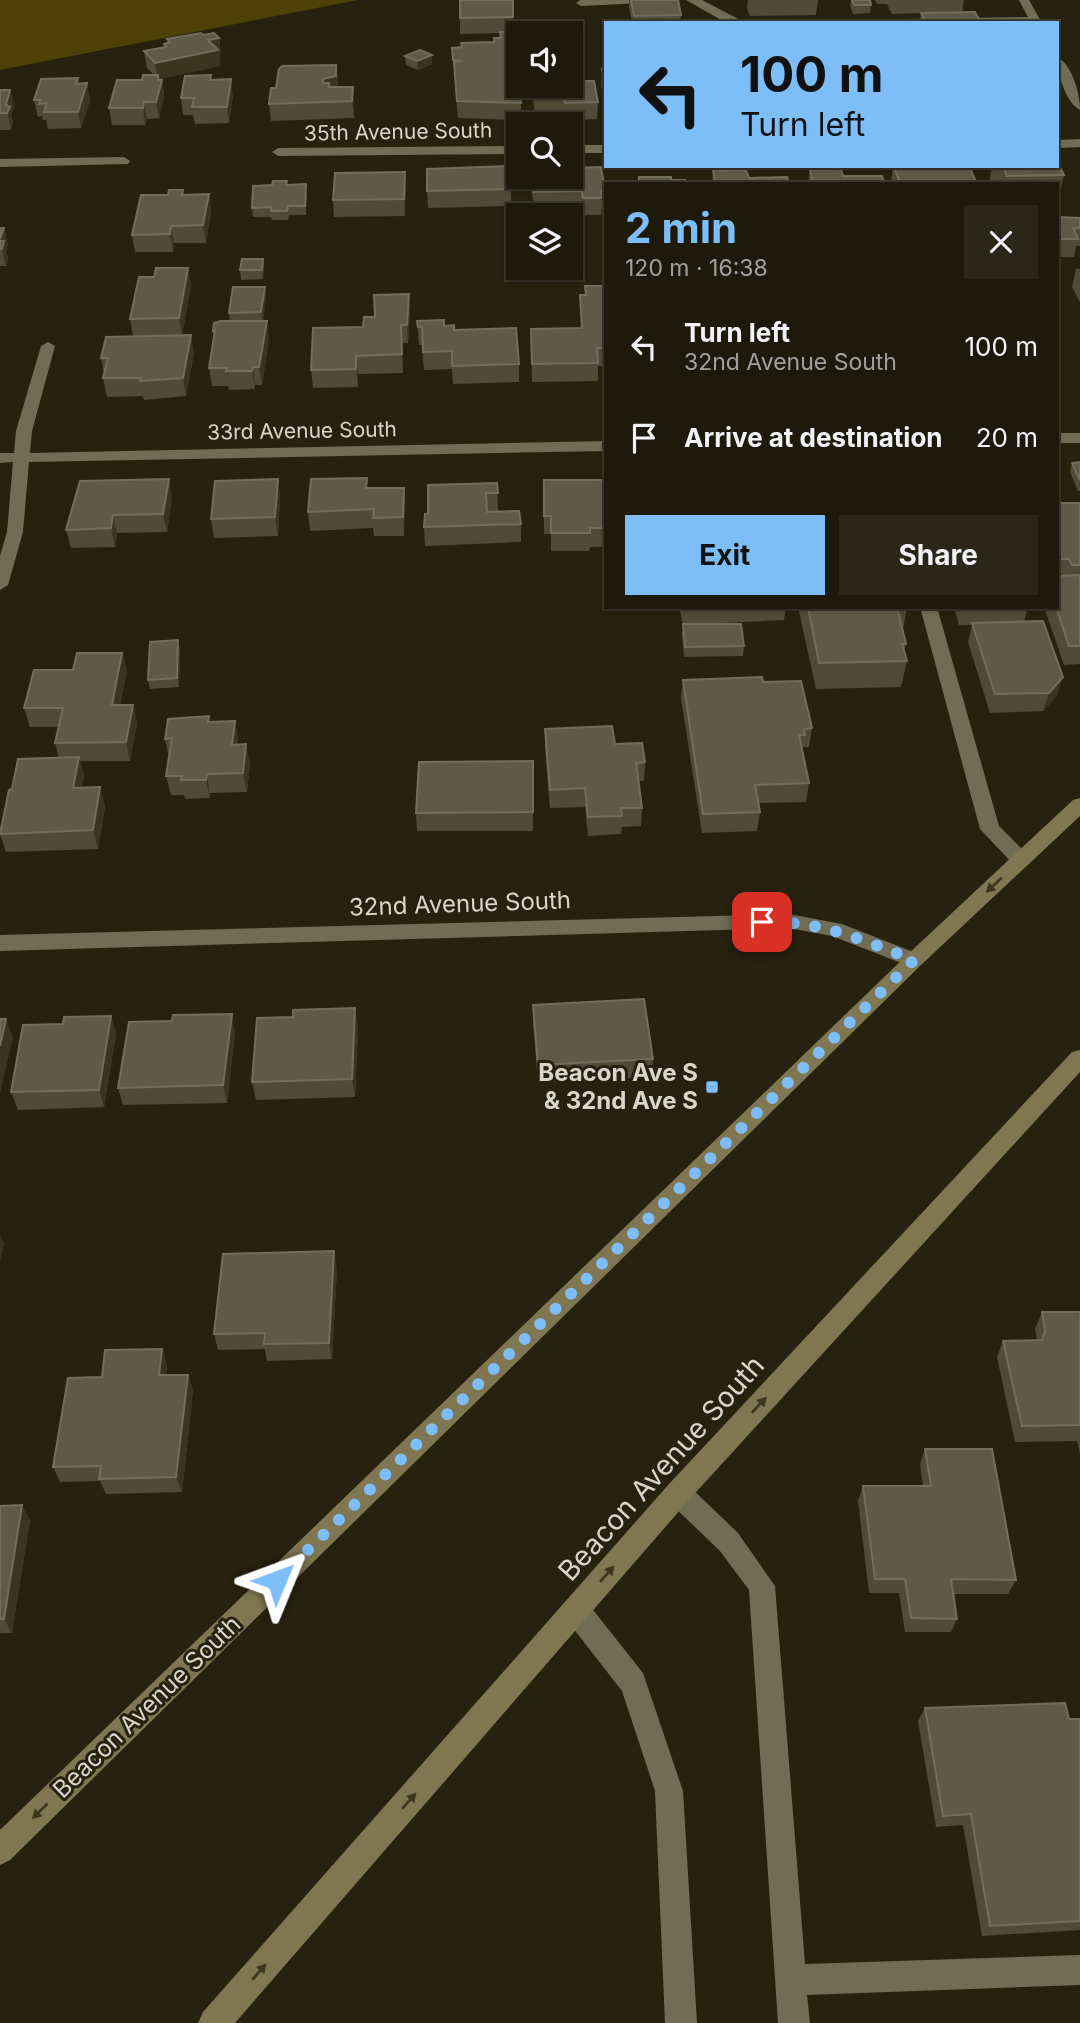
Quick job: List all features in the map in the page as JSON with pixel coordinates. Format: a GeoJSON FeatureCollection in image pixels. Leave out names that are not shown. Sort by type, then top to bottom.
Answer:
{"type":"FeatureCollection","features":[{"type":"Feature","properties":{"kind":"main road","name":"Beacon Avenue South"},"geometry":{"type":"LineString","coordinates":[[0,1850],[914,960],[1080,805]]}},
{"type":"Feature","properties":{"kind":"main road","name":"Beacon Avenue South"},"geometry":{"type":"LineString","coordinates":[[214,2023],[678,1493],[1080,1058]]}},
{"type":"Feature","properties":{"kind":"street"},"geometry":{"type":"LineString","coordinates":[[581,3],[643,0]]}},
{"type":"Feature","properties":{"kind":"street"},"geometry":{"type":"LineString","coordinates":[[691,0],[702,2],[719,17],[734,21]]}},
{"type":"Feature","properties":{"kind":"street"},"geometry":{"type":"LineString","coordinates":[[1024,0],[1036,21]]}},
{"type":"Feature","properties":{"kind":"street"},"geometry":{"type":"LineString","coordinates":[[1059,62],[1074,79],[1080,106]]}},
{"type":"Feature","properties":{"kind":"street"},"geometry":{"type":"LineString","coordinates":[[1059,144],[1080,144]]}},
{"type":"Feature","properties":{"kind":"street"},"geometry":{"type":"LineString","coordinates":[[583,149],[604,149]]}},
{"type":"Feature","properties":{"kind":"street","name":"35th Avenue South"},"geometry":{"type":"LineString","coordinates":[[278,152],[506,150]]}},
{"type":"Feature","properties":{"kind":"street"},"geometry":{"type":"LineString","coordinates":[[0,163],[124,161]]}},
{"type":"Feature","properties":{"kind":"street"},"geometry":{"type":"LineString","coordinates":[[0,585],[15,532],[24,431],[48,346]]}},
{"type":"Feature","properties":{"kind":"street"},"geometry":{"type":"LineString","coordinates":[[1059,438],[1080,438]]}},
{"type":"Feature","properties":{"kind":"street","name":"33rd Avenue South"},"geometry":{"type":"LineString","coordinates":[[0,458],[604,446]]}},
{"type":"Feature","properties":{"kind":"street"},"geometry":{"type":"LineString","coordinates":[[929,609],[990,829],[1021,860]]}},
{"type":"Feature","properties":{"kind":"street","name":"32nd Avenue South"},"geometry":{"type":"LineString","coordinates":[[0,943],[789,921],[835,929],[914,960]]}},
{"type":"Feature","properties":{"kind":"street"},"geometry":{"type":"LineString","coordinates":[[678,1493],[729,1542],[762,1586],[794,2023]]}},
{"type":"Feature","properties":{"kind":"street"},"geometry":{"type":"LineString","coordinates":[[576,1610],[633,1684],[669,1791],[681,2023]]}},
{"type":"Feature","properties":{"kind":"street"},"geometry":{"type":"LineString","coordinates":[[791,1980],[1080,1970]]}},
{"type":"Feature","properties":{"kind":"shaded area"},"geometry":{"type":"Polygon","coordinates":[[[0,0],[358,0],[0,70],[0,0]]]}},
{"type":"Feature","properties":{"kind":"building"},"geometry":{"type":"Polygon","coordinates":[[[460,0],[513,0],[513,17],[460,18],[460,0]]]}},
{"type":"Feature","properties":{"kind":"building"},"geometry":{"type":"Polygon","coordinates":[[[631,0],[678,0],[681,15],[634,16],[631,0]]]}},
{"type":"Feature","properties":{"kind":"building"},"geometry":{"type":"Polygon","coordinates":[[[852,0],[870,0],[871,5],[854,5],[852,0]]]}},
{"type":"Feature","properties":{"kind":"building"},"geometry":{"type":"Polygon","coordinates":[[[975,12],[980,21],[925,21],[921,13],[975,12]]]}},
{"type":"Feature","properties":{"kind":"building"},"geometry":{"type":"Polygon","coordinates":[[[500,32],[506,32],[506,98],[520,98],[521,103],[457,101],[454,62],[463,61],[453,60],[452,48],[462,47],[461,43],[494,42],[494,38],[501,38],[500,32]]]}},
{"type":"Feature","properties":{"kind":"building"},"geometry":{"type":"Polygon","coordinates":[[[214,33],[219,38],[208,40],[218,50],[155,63],[144,51],[166,47],[164,44],[170,42],[167,39],[214,33]]]}},
{"type":"Feature","properties":{"kind":"building"},"geometry":{"type":"Polygon","coordinates":[[[420,50],[432,55],[417,61],[405,56],[420,50]]]}},
{"type":"Feature","properties":{"kind":"building"},"geometry":{"type":"Polygon","coordinates":[[[336,65],[336,76],[323,79],[323,83],[329,83],[329,87],[353,87],[352,101],[269,104],[271,88],[276,88],[279,69],[282,66],[336,65]]]}},
{"type":"Feature","properties":{"kind":"building"},"geometry":{"type":"Polygon","coordinates":[[[143,75],[158,75],[158,80],[162,80],[156,102],[144,102],[143,108],[109,108],[117,80],[142,80],[143,75]]]}},
{"type":"Feature","properties":{"kind":"building"},"geometry":{"type":"Polygon","coordinates":[[[211,75],[210,80],[231,79],[227,107],[192,107],[194,98],[181,98],[185,76],[211,75]]]}},
{"type":"Feature","properties":{"kind":"building"},"geometry":{"type":"Polygon","coordinates":[[[78,78],[76,84],[87,83],[78,112],[44,112],[47,103],[39,104],[41,100],[34,100],[41,79],[78,78]]]}},
{"type":"Feature","properties":{"kind":"building"},"geometry":{"type":"Polygon","coordinates":[[[583,81],[594,81],[598,102],[565,103],[564,99],[535,99],[583,98],[583,81]]]}},
{"type":"Feature","properties":{"kind":"building"},"geometry":{"type":"Polygon","coordinates":[[[0,90],[10,90],[6,105],[10,107],[7,113],[0,113],[0,90]]]}},
{"type":"Feature","properties":{"kind":"building"},"geometry":{"type":"Polygon","coordinates":[[[1059,165],[1064,175],[1007,176],[1004,169],[997,169],[1059,168],[1059,165]]]}},
{"type":"Feature","properties":{"kind":"building"},"geometry":{"type":"Polygon","coordinates":[[[506,166],[506,189],[511,189],[427,191],[427,169],[506,166]]]}},
{"type":"Feature","properties":{"kind":"building"},"geometry":{"type":"Polygon","coordinates":[[[601,167],[604,185],[602,198],[583,198],[582,191],[534,192],[534,189],[583,189],[583,168],[601,167]]]}},
{"type":"Feature","properties":{"kind":"building"},"geometry":{"type":"Polygon","coordinates":[[[894,168],[970,168],[976,182],[900,182],[894,168]]]}},
{"type":"Feature","properties":{"kind":"building"},"geometry":{"type":"Polygon","coordinates":[[[841,169],[843,176],[882,176],[884,182],[813,182],[810,170],[841,169]]]}},
{"type":"Feature","properties":{"kind":"building"},"geometry":{"type":"Polygon","coordinates":[[[746,170],[749,178],[787,177],[788,182],[716,182],[713,171],[746,170]]]}},
{"type":"Feature","properties":{"kind":"building"},"geometry":{"type":"Polygon","coordinates":[[[405,172],[404,199],[333,200],[335,173],[405,172]]]}},
{"type":"Feature","properties":{"kind":"building"},"geometry":{"type":"Polygon","coordinates":[[[639,177],[685,180],[685,182],[639,182],[639,177]]]}},
{"type":"Feature","properties":{"kind":"building"},"geometry":{"type":"Polygon","coordinates":[[[273,181],[287,181],[286,185],[306,184],[305,206],[288,206],[287,211],[271,211],[271,207],[252,208],[253,186],[272,185],[273,181]]]}},
{"type":"Feature","properties":{"kind":"building"},"geometry":{"type":"Polygon","coordinates":[[[169,190],[183,190],[182,195],[209,194],[203,225],[171,226],[170,234],[132,235],[141,195],[168,195],[169,190]]]}},
{"type":"Feature","properties":{"kind":"building"},"geometry":{"type":"Polygon","coordinates":[[[1059,217],[1080,218],[1080,228],[1073,228],[1078,239],[1059,239],[1059,217]]]}},
{"type":"Feature","properties":{"kind":"building"},"geometry":{"type":"Polygon","coordinates":[[[242,259],[263,259],[262,270],[240,270],[242,259]]]}},
{"type":"Feature","properties":{"kind":"building"},"geometry":{"type":"Polygon","coordinates":[[[156,268],[188,268],[179,318],[130,319],[139,277],[154,277],[156,268]]]}},
{"type":"Feature","properties":{"kind":"building"},"geometry":{"type":"Polygon","coordinates":[[[585,286],[604,286],[604,348],[597,348],[598,363],[532,364],[531,329],[582,328],[580,295],[586,295],[585,286]]]}},
{"type":"Feature","properties":{"kind":"building"},"geometry":{"type":"Polygon","coordinates":[[[233,287],[265,287],[261,312],[229,313],[233,287]]]}},
{"type":"Feature","properties":{"kind":"building"},"geometry":{"type":"Polygon","coordinates":[[[409,294],[407,325],[401,325],[402,354],[356,356],[356,369],[311,370],[313,328],[363,327],[364,317],[375,317],[374,295],[409,294]]]}},
{"type":"Feature","properties":{"kind":"building"},"geometry":{"type":"Polygon","coordinates":[[[444,320],[444,326],[454,325],[454,330],[516,328],[519,364],[452,366],[452,351],[423,352],[422,327],[418,327],[417,321],[444,320]]]}},
{"type":"Feature","properties":{"kind":"building"},"geometry":{"type":"Polygon","coordinates":[[[267,321],[259,367],[253,367],[252,371],[209,368],[214,323],[267,321]]]}},
{"type":"Feature","properties":{"kind":"building"},"geometry":{"type":"Polygon","coordinates":[[[191,335],[183,378],[140,381],[141,378],[103,378],[108,358],[101,358],[106,337],[191,335]]]}},
{"type":"Feature","properties":{"kind":"building"},"geometry":{"type":"Polygon","coordinates":[[[1080,462],[1080,480],[1072,463],[1080,462]]]}},
{"type":"Feature","properties":{"kind":"building"},"geometry":{"type":"Polygon","coordinates":[[[367,478],[366,488],[404,488],[403,517],[373,518],[374,509],[308,512],[311,479],[367,478]]]}},
{"type":"Feature","properties":{"kind":"building"},"geometry":{"type":"Polygon","coordinates":[[[169,479],[163,514],[113,515],[111,528],[66,530],[80,481],[169,479]]]}},
{"type":"Feature","properties":{"kind":"building"},"geometry":{"type":"Polygon","coordinates":[[[278,479],[275,517],[211,519],[215,481],[278,479]]]}},
{"type":"Feature","properties":{"kind":"building"},"geometry":{"type":"Polygon","coordinates":[[[544,480],[604,480],[604,528],[590,528],[590,533],[551,533],[551,516],[544,516],[544,480]]]}},
{"type":"Feature","properties":{"kind":"building"},"geometry":{"type":"Polygon","coordinates":[[[497,483],[498,493],[486,493],[487,512],[519,511],[521,524],[424,527],[425,514],[428,514],[428,485],[497,483]]]}},
{"type":"Feature","properties":{"kind":"building"},"geometry":{"type":"Polygon","coordinates":[[[1059,503],[1080,503],[1080,565],[1072,565],[1069,559],[1059,559],[1059,503]]]}},
{"type":"Feature","properties":{"kind":"building"},"geometry":{"type":"Polygon","coordinates":[[[1080,575],[1080,646],[1069,646],[1057,609],[1059,609],[1059,576],[1080,575]]]}},
{"type":"Feature","properties":{"kind":"building"},"geometry":{"type":"Polygon","coordinates":[[[808,609],[897,609],[907,661],[819,663],[808,609]]]}},
{"type":"Feature","properties":{"kind":"building"},"geometry":{"type":"Polygon","coordinates":[[[1043,621],[1063,677],[1049,693],[995,694],[972,623],[1043,621]]]}},
{"type":"Feature","properties":{"kind":"building"},"geometry":{"type":"Polygon","coordinates":[[[683,624],[741,624],[744,646],[685,647],[683,624]]]}},
{"type":"Feature","properties":{"kind":"building"},"geometry":{"type":"Polygon","coordinates":[[[178,640],[177,678],[148,680],[150,642],[178,640]]]}},
{"type":"Feature","properties":{"kind":"building"},"geometry":{"type":"Polygon","coordinates":[[[77,653],[122,653],[112,705],[133,705],[126,742],[55,743],[63,708],[24,708],[34,670],[73,670],[77,653]]]}},
{"type":"Feature","properties":{"kind":"building"},"geometry":{"type":"Polygon","coordinates":[[[762,677],[763,682],[801,681],[812,728],[804,729],[805,735],[799,735],[809,783],[755,785],[760,812],[703,814],[683,680],[762,677]]]}},
{"type":"Feature","properties":{"kind":"building"},"geometry":{"type":"Polygon","coordinates":[[[209,716],[208,722],[235,721],[232,745],[246,744],[243,773],[207,774],[206,780],[181,780],[182,776],[166,776],[172,738],[165,739],[168,719],[209,716]]]}},
{"type":"Feature","properties":{"kind":"building"},"geometry":{"type":"Polygon","coordinates":[[[612,726],[615,744],[642,743],[645,762],[636,763],[642,808],[621,808],[622,816],[588,817],[585,788],[550,790],[545,729],[612,726]]]}},
{"type":"Feature","properties":{"kind":"building"},"geometry":{"type":"Polygon","coordinates":[[[79,757],[73,788],[100,787],[93,830],[0,834],[18,759],[79,757]]]}},
{"type":"Feature","properties":{"kind":"building"},"geometry":{"type":"Polygon","coordinates":[[[533,761],[533,812],[416,813],[419,762],[533,761]]]}},
{"type":"Feature","properties":{"kind":"building"},"geometry":{"type":"Polygon","coordinates":[[[644,999],[653,1059],[538,1065],[533,1005],[644,999]]]}},
{"type":"Feature","properties":{"kind":"building"},"geometry":{"type":"Polygon","coordinates":[[[355,1008],[352,1079],[252,1082],[257,1018],[293,1017],[293,1010],[355,1008]]]}},
{"type":"Feature","properties":{"kind":"building"},"geometry":{"type":"Polygon","coordinates":[[[232,1014],[223,1085],[118,1088],[129,1022],[172,1021],[173,1015],[232,1014]]]}},
{"type":"Feature","properties":{"kind":"building"},"geometry":{"type":"Polygon","coordinates":[[[111,1016],[99,1090],[11,1092],[23,1025],[63,1024],[64,1017],[111,1016]]]}},
{"type":"Feature","properties":{"kind":"building"},"geometry":{"type":"Polygon","coordinates":[[[0,1019],[6,1019],[0,1046],[0,1019]]]}},
{"type":"Feature","properties":{"kind":"building"},"geometry":{"type":"Polygon","coordinates":[[[334,1251],[329,1343],[264,1344],[265,1333],[214,1334],[223,1254],[334,1251]]]}},
{"type":"Feature","properties":{"kind":"building"},"geometry":{"type":"Polygon","coordinates":[[[1042,1312],[1080,1312],[1080,1425],[1022,1426],[1003,1341],[1042,1340],[1045,1331],[1042,1312]]]}},
{"type":"Feature","properties":{"kind":"building"},"geometry":{"type":"Polygon","coordinates":[[[162,1349],[159,1375],[188,1375],[176,1477],[99,1479],[101,1466],[53,1467],[68,1378],[102,1377],[105,1350],[162,1349]]]}},
{"type":"Feature","properties":{"kind":"building"},"geometry":{"type":"Polygon","coordinates":[[[925,1449],[992,1449],[1016,1580],[951,1579],[957,1619],[911,1618],[905,1579],[875,1579],[863,1486],[931,1486],[925,1449]]]}},
{"type":"Feature","properties":{"kind":"building"},"geometry":{"type":"Polygon","coordinates":[[[22,1505],[4,1619],[0,1619],[0,1506],[22,1505]]]}},
{"type":"Feature","properties":{"kind":"building"},"geometry":{"type":"Polygon","coordinates":[[[1065,1703],[1069,1719],[1080,1719],[1080,1921],[990,1926],[971,1814],[943,1816],[925,1708],[1065,1703]]]}},
{"type":"Feature","properties":{"kind":"place","name":"Beacon Ave S & 32nd Ave S"},"geometry":{"type":"Point","coordinates":[712,1087]}},
{"type":"Feature","properties":{"kind":"route"},"geometry":{"type":"LineString","coordinates":[[277,1580],[914,960],[835,929],[789,921],[762,922]]}}]}
